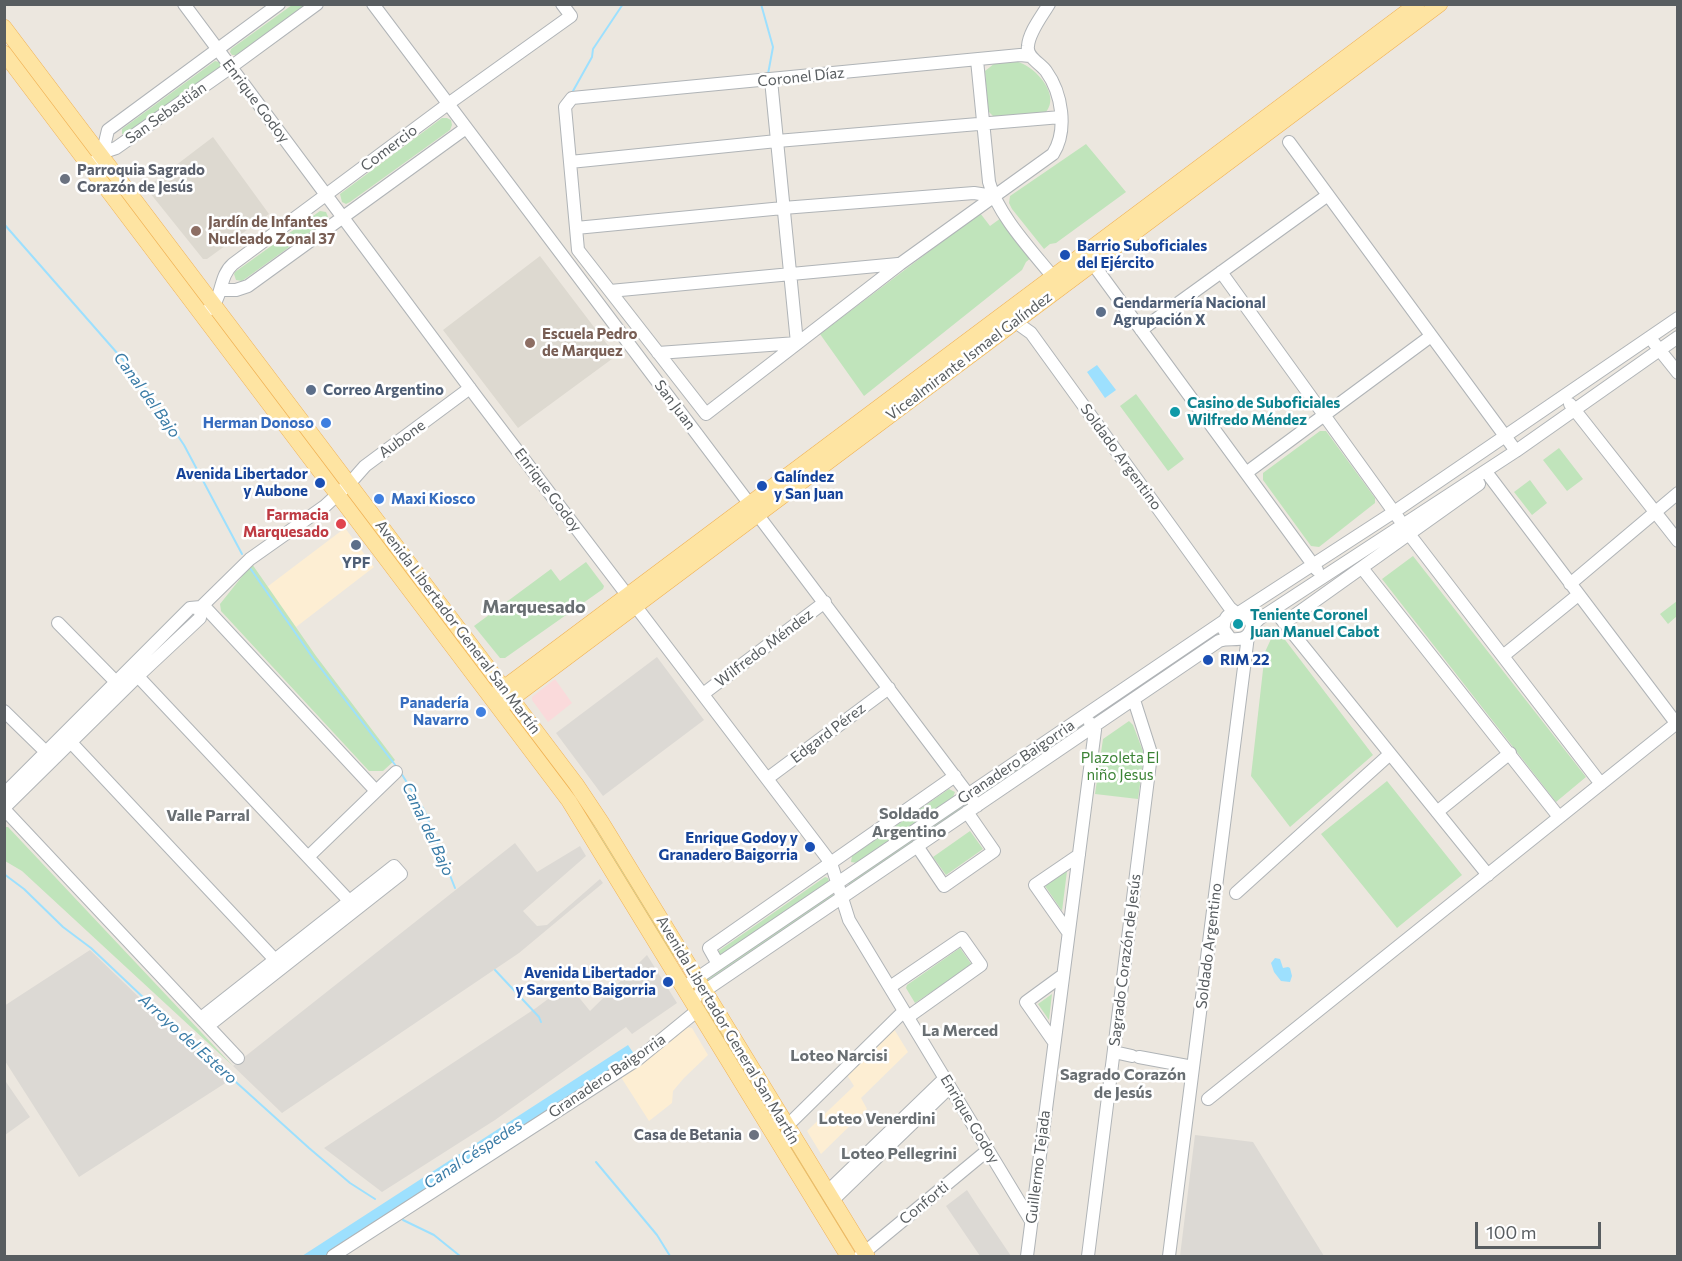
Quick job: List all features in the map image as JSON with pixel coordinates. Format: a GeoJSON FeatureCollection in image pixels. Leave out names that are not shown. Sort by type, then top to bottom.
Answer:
{"type":"FeatureCollection","features":[{"type":"Feature","properties":{"kind":"main road","name":"Vicealmirante Ismael Galíndez"},"geometry":{"type":"LineString","coordinates":[[495,703],[755,509],[1015,323],[1057,282],[1417,4]]}},
{"type":"Feature","properties":{"kind":"main road","name":"Vicealmirante Ismael Galíndez"},"geometry":{"type":"LineString","coordinates":[[755,509],[994,321],[1057,282],[1093,264],[1440,4]]}},
{"type":"Feature","properties":{"kind":"main road","name":"Avenida Libertador General San Martín"},"geometry":{"type":"LineString","coordinates":[[4,27],[102,155],[218,298],[350,483],[592,807],[864,1255]]}},
{"type":"Feature","properties":{"kind":"main road","name":"Avenida Libertador General San Martín"},"geometry":{"type":"LineString","coordinates":[[4,53],[569,801],[848,1257]]}},
{"type":"Feature","properties":{"kind":"main road"},"geometry":{"type":"LineString","coordinates":[[368,534],[381,524]]}},
{"type":"Feature","properties":{"kind":"main road"},"geometry":{"type":"LineString","coordinates":[[382,553],[395,543]]}},
{"type":"Feature","properties":{"kind":"street","name":"Enrique Godoy"},"geometry":{"type":"LineString","coordinates":[[184,4],[470,388],[831,863],[849,920],[1031,1221]]}},
{"type":"Feature","properties":{"kind":"street","name":"San Sebastián"},"geometry":{"type":"LineString","coordinates":[[102,155],[108,130],[279,4]]}},
{"type":"Feature","properties":{"kind":"street","name":"San Sebastián"},"geometry":{"type":"LineString","coordinates":[[89,165],[231,67],[317,4]]}},
{"type":"Feature","properties":{"kind":"street","name":"San Juan"},"geometry":{"type":"LineString","coordinates":[[373,4],[955,776],[969,795],[972,809]]}},
{"type":"Feature","properties":{"kind":"street","name":"Comercio"},"geometry":{"type":"LineString","coordinates":[[218,298],[226,270],[447,104],[571,16],[562,4]]}},
{"type":"Feature","properties":{"kind":"street"},"geometry":{"type":"LineString","coordinates":[[1049,4],[1028,45],[1030,56],[1051,79],[1058,98],[1061,117],[1060,139],[1053,154],[900,264],[706,414],[578,250],[570,162],[777,141],[1061,117]]}},
{"type":"Feature","properties":{"kind":"street"},"geometry":{"type":"LineString","coordinates":[[1006,57],[1030,38]]}},
{"type":"Feature","properties":{"kind":"street","name":"Coronel Díaz"},"geometry":{"type":"LineString","coordinates":[[570,162],[565,107],[572,98],[1030,56]]}},
{"type":"Feature","properties":{"kind":"street"},"geometry":{"type":"LineString","coordinates":[[977,60],[989,182],[993,196],[1007,219],[1057,282]]}},
{"type":"Feature","properties":{"kind":"street"},"geometry":{"type":"LineString","coordinates":[[771,80],[797,343]]}},
{"type":"Feature","properties":{"kind":"street","name":"Comercio"},"geometry":{"type":"LineString","coordinates":[[202,315],[218,298],[249,286],[466,128]]}},
{"type":"Feature","properties":{"kind":"street"},"geometry":{"type":"LineString","coordinates":[[1288,142],[1516,451]]}},
{"type":"Feature","properties":{"kind":"street"},"geometry":{"type":"LineString","coordinates":[[576,228],[974,193],[993,196]]}},
{"type":"Feature","properties":{"kind":"street"},"geometry":{"type":"LineString","coordinates":[[1141,330],[1328,195]]}},
{"type":"Feature","properties":{"kind":"street"},"geometry":{"type":"LineString","coordinates":[[610,291],[900,264]]}},
{"type":"Feature","properties":{"kind":"street"},"geometry":{"type":"LineString","coordinates":[[1093,264],[1323,578]]}},
{"type":"Feature","properties":{"kind":"street"},"geometry":{"type":"LineString","coordinates":[[1221,273],[1406,530],[1601,784]]}},
{"type":"Feature","properties":{"kind":"street","name":"Granadero Baigorria"},"geometry":{"type":"LineString","coordinates":[[333,1257],[638,1059],[691,999],[718,964],[1224,621],[1227,616],[1238,612],[1394,512],[1677,318]]}},
{"type":"Feature","properties":{"kind":"street"},"geometry":{"type":"LineString","coordinates":[[994,321],[1015,323]]}},
{"type":"Feature","properties":{"kind":"street","name":"Soldado Argentino"},"geometry":{"type":"LineString","coordinates":[[1015,323],[1031,333],[1230,608],[1238,612]]}},
{"type":"Feature","properties":{"kind":"street"},"geometry":{"type":"LineString","coordinates":[[1246,473],[1431,336]]}},
{"type":"Feature","properties":{"kind":"street"},"geometry":{"type":"LineString","coordinates":[[1649,337],[1677,373]]}},
{"type":"Feature","properties":{"kind":"street"},"geometry":{"type":"LineString","coordinates":[[1250,631],[1274,610],[1323,578],[1378,549],[1406,530],[1677,337]]}},
{"type":"Feature","properties":{"kind":"street"},"geometry":{"type":"LineString","coordinates":[[658,353],[797,343]]}},
{"type":"Feature","properties":{"kind":"street","name":"Aubone"},"geometry":{"type":"LineString","coordinates":[[135,672],[190,608],[202,606],[250,559],[316,513],[350,483],[365,466],[470,388]]}},
{"type":"Feature","properties":{"kind":"street"},"geometry":{"type":"LineString","coordinates":[[1564,396],[1677,541]]}},
{"type":"Feature","properties":{"kind":"street"},"geometry":{"type":"LineString","coordinates":[[1406,530],[1490,477],[1502,468],[1498,463]]}},
{"type":"Feature","properties":{"kind":"street"},"geometry":{"type":"LineString","coordinates":[[1208,1099],[1677,723],[1490,477]]}},
{"type":"Feature","properties":{"kind":"street"},"geometry":{"type":"LineString","coordinates":[[1570,584],[1677,493]]}},
{"type":"Feature","properties":{"kind":"street"},"geometry":{"type":"LineString","coordinates":[[1365,531],[1378,549]]}},
{"type":"Feature","properties":{"kind":"street"},"geometry":{"type":"LineString","coordinates":[[1284,623],[1362,568],[1378,549]]}},
{"type":"Feature","properties":{"kind":"street"},"geometry":{"type":"LineString","coordinates":[[1362,568],[1559,817]]}},
{"type":"Feature","properties":{"kind":"street"},"geometry":{"type":"LineString","coordinates":[[1503,656],[1578,595]]}},
{"type":"Feature","properties":{"kind":"street","name":"Wilfredo Méndez"},"geometry":{"type":"LineString","coordinates":[[703,694],[825,602]]}},
{"type":"Feature","properties":{"kind":"street"},"geometry":{"type":"LineString","coordinates":[[202,606],[376,791]]}},
{"type":"Feature","properties":{"kind":"street"},"geometry":{"type":"LineString","coordinates":[[1274,610],[1488,874]]}},
{"type":"Feature","properties":{"kind":"street"},"geometry":{"type":"LineString","coordinates":[[1238,612],[1248,617],[1250,631]]}},
{"type":"Feature","properties":{"kind":"street"},"geometry":{"type":"LineString","coordinates":[[1224,621],[1224,630],[1230,638]]}},
{"type":"Feature","properties":{"kind":"street"},"geometry":{"type":"LineString","coordinates":[[58,623],[117,683]]}},
{"type":"Feature","properties":{"kind":"street","name":"Soldado Argentino"},"geometry":{"type":"LineString","coordinates":[[1169,1257],[1250,631]]}},
{"type":"Feature","properties":{"kind":"street","name":"Granadero Baigorria"},"geometry":{"type":"LineString","coordinates":[[701,984],[842,898],[1219,641],[1230,638],[1239,640],[1250,631]]}},
{"type":"Feature","properties":{"kind":"street"},"geometry":{"type":"LineString","coordinates":[[135,672],[117,683],[4,809],[238,1058]]}},
{"type":"Feature","properties":{"kind":"street"},"geometry":{"type":"LineString","coordinates":[[4,794],[47,753],[68,739],[135,672]]}},
{"type":"Feature","properties":{"kind":"street"},"geometry":{"type":"LineString","coordinates":[[135,672],[353,905],[205,1022]]}},
{"type":"Feature","properties":{"kind":"street","name":"Edgard Pérez"},"geometry":{"type":"LineString","coordinates":[[768,778],[889,688]]}},
{"type":"Feature","properties":{"kind":"street","name":"Sagrado Corazón de Jesús"},"geometry":{"type":"LineString","coordinates":[[1088,1257],[1150,763],[1150,750],[1134,700]]}},
{"type":"Feature","properties":{"kind":"street"},"geometry":{"type":"LineString","coordinates":[[4,711],[47,753]]}},
{"type":"Feature","properties":{"kind":"street"},"geometry":{"type":"LineString","coordinates":[[1085,716],[1093,727]]}},
{"type":"Feature","properties":{"kind":"street","name":"Guillermo Tejada"},"geometry":{"type":"LineString","coordinates":[[1027,1257],[1095,730],[1093,727]]}},
{"type":"Feature","properties":{"kind":"street"},"geometry":{"type":"LineString","coordinates":[[68,739],[279,964]]}},
{"type":"Feature","properties":{"kind":"street"},"geometry":{"type":"LineString","coordinates":[[1437,812],[1510,753]]}},
{"type":"Feature","properties":{"kind":"street"},"geometry":{"type":"LineString","coordinates":[[1236,893],[1390,754]]}},
{"type":"Feature","properties":{"kind":"street"},"geometry":{"type":"LineString","coordinates":[[308,857],[396,772]]}},
{"type":"Feature","properties":{"kind":"street","name":"Granadero Baigorria"},"geometry":{"type":"LineString","coordinates":[[718,964],[709,948],[955,776]]}},
{"type":"Feature","properties":{"kind":"street","name":"Granadero Baigorria"},"geometry":{"type":"LineString","coordinates":[[917,846],[944,886],[994,851],[972,809]]}},
{"type":"Feature","properties":{"kind":"street"},"geometry":{"type":"LineString","coordinates":[[1068,932],[1035,885],[1078,855]]}},
{"type":"Feature","properties":{"kind":"street"},"geometry":{"type":"LineString","coordinates":[[787,1126],[906,1014],[981,965],[962,938],[890,987]]}},
{"type":"Feature","properties":{"kind":"street"},"geometry":{"type":"LineString","coordinates":[[1054,1042],[1026,1002],[1063,975]]}},
{"type":"Feature","properties":{"kind":"street"},"geometry":{"type":"LineString","coordinates":[[1114,1052],[1193,1067]]}},
{"type":"Feature","properties":{"kind":"street"},"geometry":{"type":"LineString","coordinates":[[830,1196],[947,1082]]}},
{"type":"Feature","properties":{"kind":"street","name":"Conforti"},"geometry":{"type":"LineString","coordinates":[[864,1255],[988,1150]]}},
{"type":"Feature","properties":{"kind":"shaded area"},"geometry":{"type":"Polygon","coordinates":[[[213,137],[269,214],[207,259],[203,259],[146,188],[213,137]]]}},
{"type":"Feature","properties":{"kind":"shaded area","name":"Escuela Pedro de Marquez"},"geometry":{"type":"Polygon","coordinates":[[[540,256],[616,356],[518,428],[443,330],[540,256]]]}},
{"type":"Feature","properties":{"kind":"shaded area"},"geometry":{"type":"Polygon","coordinates":[[[345,528],[374,567],[296,627],[267,587],[345,528]]]}},
{"type":"Feature","properties":{"kind":"shaded area"},"geometry":{"type":"Polygon","coordinates":[[[657,657],[704,720],[603,796],[556,733],[657,657]]]}},
{"type":"Feature","properties":{"kind":"shaded area"},"geometry":{"type":"Polygon","coordinates":[[[555,679],[572,703],[548,722],[532,697],[555,679]]]}},
{"type":"Feature","properties":{"kind":"shaded area"},"geometry":{"type":"Polygon","coordinates":[[[515,843],[537,872],[580,846],[586,856],[523,911],[537,926],[547,925],[600,879],[603,883],[519,953],[282,1113],[233,1066],[515,843]]]}},
{"type":"Feature","properties":{"kind":"shaded area"},"geometry":{"type":"Polygon","coordinates":[[[90,950],[227,1082],[79,1177],[5,1061],[4,1006],[90,950]]]}},
{"type":"Feature","properties":{"kind":"shaded area"},"geometry":{"type":"Polygon","coordinates":[[[647,955],[677,1003],[632,1034],[626,1027],[495,1120],[382,1192],[324,1148],[536,1008],[568,984],[590,1011],[647,955]]]}},
{"type":"Feature","properties":{"kind":"shaded area"},"geometry":{"type":"Polygon","coordinates":[[[685,1027],[692,1028],[708,1055],[673,1091],[672,1103],[649,1121],[619,1074],[685,1027]]]}},
{"type":"Feature","properties":{"kind":"shaded area"},"geometry":{"type":"Polygon","coordinates":[[[894,1029],[908,1052],[861,1098],[867,1109],[821,1154],[807,1131],[854,1086],[847,1075],[894,1029]]]}},
{"type":"Feature","properties":{"kind":"shaded area"},"geometry":{"type":"Polygon","coordinates":[[[4,1079],[30,1117],[5,1135],[4,1134],[4,1079]]]}},
{"type":"Feature","properties":{"kind":"shaded area"},"geometry":{"type":"Polygon","coordinates":[[[1195,1135],[1253,1142],[1324,1256],[1180,1256],[1195,1135]]]}},
{"type":"Feature","properties":{"kind":"shaded area"},"geometry":{"type":"Polygon","coordinates":[[[967,1190],[1011,1256],[980,1256],[946,1206],[967,1190]]]}},
{"type":"Feature","properties":{"kind":"green space"},"geometry":{"type":"Polygon","coordinates":[[[292,5],[306,5],[236,55],[232,55],[231,49],[292,5]]]}},
{"type":"Feature","properties":{"kind":"green space"},"geometry":{"type":"Polygon","coordinates":[[[215,61],[219,62],[221,67],[127,134],[122,134],[122,129],[215,61]]]}},
{"type":"Feature","properties":{"kind":"green space"},"geometry":{"type":"Polygon","coordinates":[[[1018,62],[1032,70],[1045,84],[1049,91],[1049,107],[1044,114],[994,117],[988,111],[985,71],[995,63],[1018,62]]]}},
{"type":"Feature","properties":{"kind":"green space"},"geometry":{"type":"Polygon","coordinates":[[[442,118],[451,120],[450,130],[350,202],[346,204],[342,202],[340,194],[442,118]]]}},
{"type":"Feature","properties":{"kind":"green space"},"geometry":{"type":"Polygon","coordinates":[[[1086,144],[1126,192],[1056,243],[1044,249],[1012,209],[1009,203],[1010,196],[1086,144]]]}},
{"type":"Feature","properties":{"kind":"green space"},"geometry":{"type":"Polygon","coordinates":[[[320,211],[326,212],[327,220],[242,281],[236,280],[235,272],[320,211]]]}},
{"type":"Feature","properties":{"kind":"green space"},"geometry":{"type":"Polygon","coordinates":[[[980,213],[990,226],[1001,218],[1032,257],[1022,270],[864,396],[820,334],[980,213]]]}},
{"type":"Feature","properties":{"kind":"green space"},"geometry":{"type":"Polygon","coordinates":[[[1136,394],[1184,459],[1168,471],[1120,406],[1136,394]]]}},
{"type":"Feature","properties":{"kind":"green space"},"geometry":{"type":"Polygon","coordinates":[[[1320,431],[1326,431],[1375,498],[1375,503],[1319,547],[1311,546],[1263,480],[1263,473],[1320,431]]]}},
{"type":"Feature","properties":{"kind":"green space"},"geometry":{"type":"Polygon","coordinates":[[[1559,448],[1583,479],[1567,491],[1543,460],[1559,448]]]}},
{"type":"Feature","properties":{"kind":"green space"},"geometry":{"type":"Polygon","coordinates":[[[1530,480],[1547,503],[1532,515],[1514,492],[1530,480]]]}},
{"type":"Feature","properties":{"kind":"green space"},"geometry":{"type":"Polygon","coordinates":[[[1413,556],[1586,777],[1556,802],[1382,579],[1413,556]]]}},
{"type":"Feature","properties":{"kind":"green space"},"geometry":{"type":"Polygon","coordinates":[[[586,562],[604,586],[603,589],[505,658],[500,658],[474,626],[551,569],[560,581],[586,562]]]}},
{"type":"Feature","properties":{"kind":"green space"},"geometry":{"type":"Polygon","coordinates":[[[252,564],[316,656],[395,760],[383,771],[369,771],[221,611],[220,604],[252,564]]]}},
{"type":"Feature","properties":{"kind":"green space"},"geometry":{"type":"Polygon","coordinates":[[[1677,601],[1677,616],[1668,624],[1660,614],[1677,601]]]}},
{"type":"Feature","properties":{"kind":"green space"},"geometry":{"type":"Polygon","coordinates":[[[1276,628],[1373,755],[1290,827],[1251,776],[1265,652],[1276,628]]]}},
{"type":"Feature","properties":{"kind":"green space"},"geometry":{"type":"Polygon","coordinates":[[[1192,650],[1193,653],[1094,721],[1091,716],[1192,650]]]}},
{"type":"Feature","properties":{"kind":"green space"},"geometry":{"type":"Polygon","coordinates":[[[519,717],[577,798],[675,955],[670,958],[514,721],[519,717]]]}},
{"type":"Feature","properties":{"kind":"green space"},"geometry":{"type":"Polygon","coordinates":[[[1083,721],[1087,724],[981,795],[980,793],[1083,721]]]}},
{"type":"Feature","properties":{"kind":"green space","name":"Plazoleta El niño Jesus"},"geometry":{"type":"Polygon","coordinates":[[[1129,721],[1133,725],[1144,754],[1138,799],[1095,794],[1103,739],[1129,721]]]}},
{"type":"Feature","properties":{"kind":"green space"},"geometry":{"type":"Polygon","coordinates":[[[1387,781],[1462,875],[1397,928],[1321,834],[1387,781]]]}},
{"type":"Feature","properties":{"kind":"green space"},"geometry":{"type":"Polygon","coordinates":[[[949,789],[955,792],[953,797],[857,863],[851,862],[852,856],[949,789]]]}},
{"type":"Feature","properties":{"kind":"green space"},"geometry":{"type":"Polygon","coordinates":[[[967,802],[969,805],[849,885],[848,882],[967,802]]]}},
{"type":"Feature","properties":{"kind":"green space"},"geometry":{"type":"Polygon","coordinates":[[[5,827],[8,827],[233,1066],[22,871],[5,861],[5,827]]]}},
{"type":"Feature","properties":{"kind":"green space"},"geometry":{"type":"Polygon","coordinates":[[[970,831],[983,849],[946,875],[933,857],[970,831]]]}},
{"type":"Feature","properties":{"kind":"green space"},"geometry":{"type":"Polygon","coordinates":[[[1067,871],[1062,911],[1045,886],[1067,871]]]}},
{"type":"Feature","properties":{"kind":"green space"},"geometry":{"type":"Polygon","coordinates":[[[825,877],[829,882],[719,957],[717,952],[825,877]]]}},
{"type":"Feature","properties":{"kind":"green space"},"geometry":{"type":"Polygon","coordinates":[[[832,893],[834,896],[707,981],[706,979],[832,893]]]}},
{"type":"Feature","properties":{"kind":"green space"},"geometry":{"type":"Polygon","coordinates":[[[960,948],[972,965],[915,1003],[906,988],[907,985],[960,948]]]}},
{"type":"Feature","properties":{"kind":"green space"},"geometry":{"type":"Polygon","coordinates":[[[1052,994],[1049,1020],[1038,1004],[1052,994]]]}},
{"type":"Feature","properties":{"kind":"green space"},"geometry":{"type":"Polygon","coordinates":[[[706,1005],[850,1237],[848,1240],[703,1006],[706,1005]]]}},
{"type":"Feature","properties":{"kind":"water"},"geometry":{"type":"Polygon","coordinates":[[[1097,365],[1116,390],[1105,398],[1087,372],[1097,365]]]}},
{"type":"Feature","properties":{"kind":"water"},"geometry":{"type":"Polygon","coordinates":[[[1275,958],[1280,959],[1283,968],[1290,968],[1292,976],[1290,982],[1281,981],[1274,972],[1271,963],[1275,958]]]}},
{"type":"Feature","properties":{"kind":"water","name":"Canal Céspedes"},"geometry":{"type":"Polygon","coordinates":[[[628,1045],[636,1057],[325,1256],[302,1256],[628,1045]]]}},
{"type":"Feature","properties":{"kind":"waterway"},"geometry":{"type":"LineString","coordinates":[[573,91],[592,57],[593,49],[623,4]]}},
{"type":"Feature","properties":{"kind":"waterway"},"geometry":{"type":"LineString","coordinates":[[761,4],[773,47],[768,74]]}},
{"type":"Feature","properties":{"kind":"waterway","name":"Canal del Bajo"},"geometry":{"type":"LineString","coordinates":[[4,224],[139,378],[184,445],[242,554]]}},
{"type":"Feature","properties":{"kind":"waterway","name":"Canal del Bajo"},"geometry":{"type":"LineString","coordinates":[[250,568],[313,658],[396,766]]}},
{"type":"Feature","properties":{"kind":"waterway","name":"Canal del Bajo"},"geometry":{"type":"LineString","coordinates":[[401,773],[424,810],[455,888]]}},
{"type":"Feature","properties":{"kind":"waterway","name":"Arroyo del Estero"},"geometry":{"type":"LineString","coordinates":[[4,874],[24,889],[63,927],[91,948],[309,1148],[350,1183],[375,1199]]}},
{"type":"Feature","properties":{"kind":"waterway","name":"Canal del Bajo"},"geometry":{"type":"LineString","coordinates":[[495,970],[539,1017],[541,1022]]}},
{"type":"Feature","properties":{"kind":"waterway","name":"Canal del Bajo"},"geometry":{"type":"LineString","coordinates":[[596,1162],[657,1235],[670,1256]]}},
{"type":"Feature","properties":{"kind":"waterway"},"geometry":{"type":"LineString","coordinates":[[403,1220],[434,1235],[460,1256]]}},
{"type":"Feature","properties":{"kind":"place","name":"Parroquia Sagrado Corazón de Jesús"},"geometry":{"type":"Point","coordinates":[65,179]}},
{"type":"Feature","properties":{"kind":"place","name":"Jardín de Infantes Nucleado Zonal 37"},"geometry":{"type":"Point","coordinates":[196,231]}},
{"type":"Feature","properties":{"kind":"place","name":"Barrio Suboficiales del Ejército"},"geometry":{"type":"Point","coordinates":[1065,255]}},
{"type":"Feature","properties":{"kind":"place","name":"Gendarmería Nacional Agrupación X"},"geometry":{"type":"Point","coordinates":[1101,312]}},
{"type":"Feature","properties":{"kind":"place","name":"Escuela Pedro de Marquez"},"geometry":{"type":"Point","coordinates":[530,343]}},
{"type":"Feature","properties":{"kind":"place","name":"Correo Argentino"},"geometry":{"type":"Point","coordinates":[311,390]}},
{"type":"Feature","properties":{"kind":"place","name":"Casino de Suboficiales Wilfredo Méndez"},"geometry":{"type":"Point","coordinates":[1175,412]}},
{"type":"Feature","properties":{"kind":"place","name":"Herman Donoso"},"geometry":{"type":"Point","coordinates":[326,423]}},
{"type":"Feature","properties":{"kind":"place","name":"Avenida Libertador y Aubone"},"geometry":{"type":"Point","coordinates":[320,483]}},
{"type":"Feature","properties":{"kind":"place","name":"Galíndez y San Juan"},"geometry":{"type":"Point","coordinates":[762,486]}},
{"type":"Feature","properties":{"kind":"place","name":"Maxi Kiosco"},"geometry":{"type":"Point","coordinates":[379,499]}},
{"type":"Feature","properties":{"kind":"place","name":"Farmacia Marquesado"},"geometry":{"type":"Point","coordinates":[341,524]}},
{"type":"Feature","properties":{"kind":"place","name":"YPF"},"geometry":{"type":"Point","coordinates":[356,545]}},
{"type":"Feature","properties":{"kind":"place","name":"Teniente Coronel Juan Manuel Cabot"},"geometry":{"type":"Point","coordinates":[1238,624]}},
{"type":"Feature","properties":{"kind":"place","name":"RIM 22"},"geometry":{"type":"Point","coordinates":[1208,660]}},
{"type":"Feature","properties":{"kind":"place","name":"Panadería Navarro"},"geometry":{"type":"Point","coordinates":[481,712]}},
{"type":"Feature","properties":{"kind":"place","name":"Enrique Godoy y Granadero Baigorria"},"geometry":{"type":"Point","coordinates":[810,847]}},
{"type":"Feature","properties":{"kind":"place","name":"Avenida Libertador y Sargento Baigorria"},"geometry":{"type":"Point","coordinates":[668,982]}},
{"type":"Feature","properties":{"kind":"place","name":"Casa de Betania"},"geometry":{"type":"Point","coordinates":[754,1135]}},
{"type":"Feature","properties":{"kind":"district","name":"Marquesado"},"geometry":{"type":"Point","coordinates":[534,607]}},
{"type":"Feature","properties":{"kind":"district","name":"Valle Parral"},"geometry":{"type":"Point","coordinates":[208,816]}},
{"type":"Feature","properties":{"kind":"district","name":"Soldado Argentino"},"geometry":{"type":"Point","coordinates":[909,823]}},
{"type":"Feature","properties":{"kind":"district","name":"La Merced"},"geometry":{"type":"Point","coordinates":[960,1031]}},
{"type":"Feature","properties":{"kind":"district","name":"Loteo Narcisi"},"geometry":{"type":"Point","coordinates":[839,1056]}},
{"type":"Feature","properties":{"kind":"district","name":"Sagrado Corazón de Jesús"},"geometry":{"type":"Point","coordinates":[1123,1084]}},
{"type":"Feature","properties":{"kind":"district","name":"Loteo Venerdini"},"geometry":{"type":"Point","coordinates":[877,1119]}},
{"type":"Feature","properties":{"kind":"district","name":"Loteo Pellegrini"},"geometry":{"type":"Point","coordinates":[899,1154]}}]}
